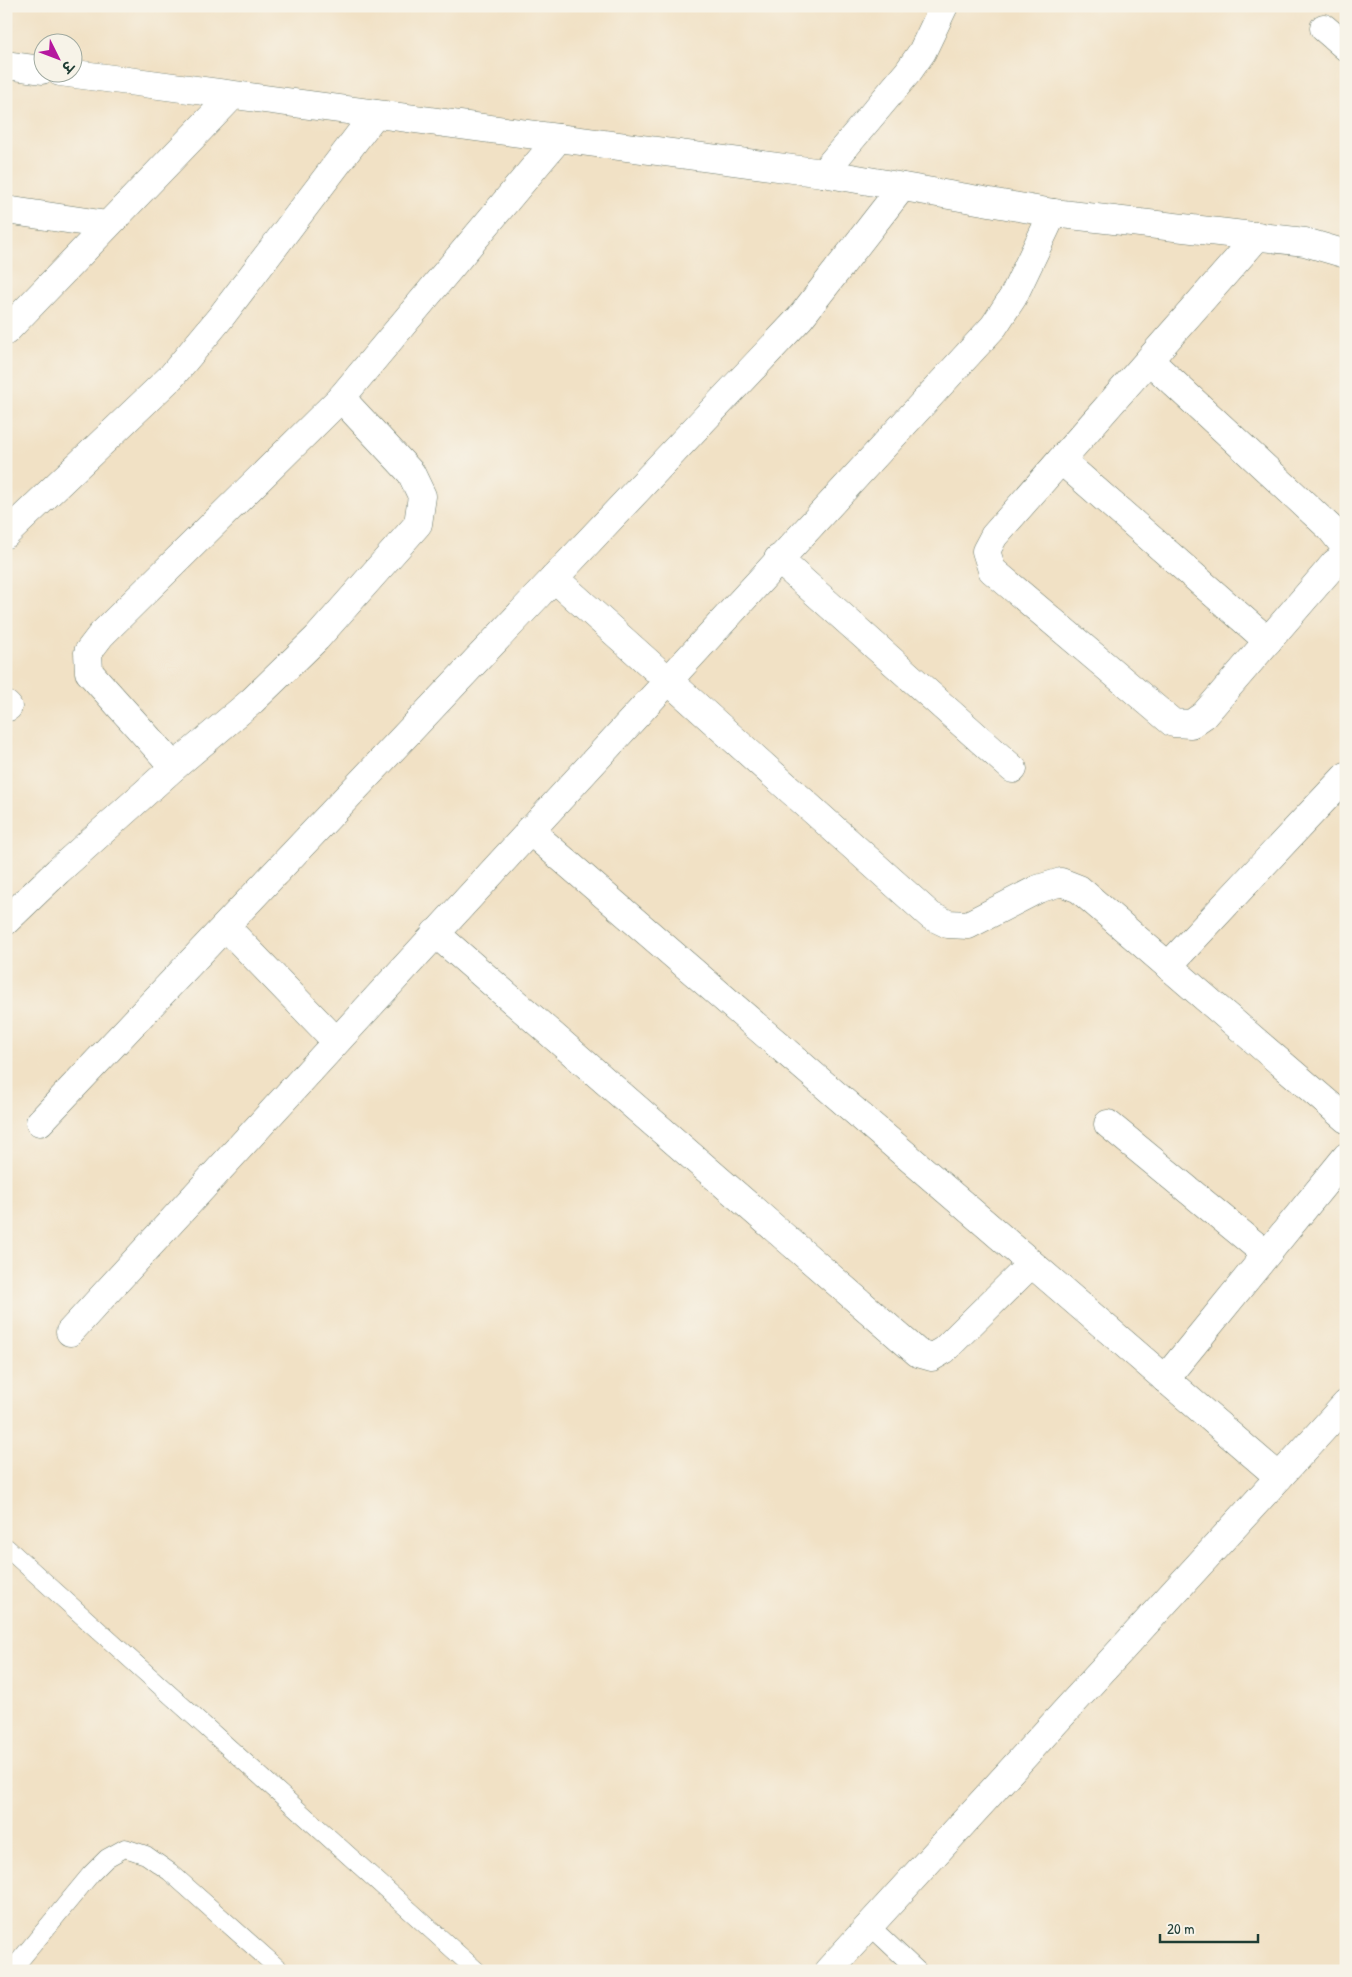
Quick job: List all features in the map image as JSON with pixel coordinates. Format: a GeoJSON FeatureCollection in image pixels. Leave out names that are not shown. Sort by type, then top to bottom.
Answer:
{"type":"FeatureCollection","features":[{"type":"Feature","properties":{"kind":"street"},"geometry":{"type":"LineString","coordinates":[[823,173],[908,72],[922,52],[944,6]]}},
{"type":"Feature","properties":{"kind":"street"},"geometry":{"type":"LineString","coordinates":[[1324,28],[1346,47]]}},
{"type":"Feature","properties":{"kind":"street"},"geometry":{"type":"LineString","coordinates":[[6,65],[32,69]]}},
{"type":"Feature","properties":{"kind":"street"},"geometry":{"type":"LineString","coordinates":[[82,75],[823,173],[1053,213],[1305,242],[1346,254]]}},
{"type":"Feature","properties":{"kind":"street"},"geometry":{"type":"LineString","coordinates":[[6,331],[232,96]]}},
{"type":"Feature","properties":{"kind":"street"},"geometry":{"type":"LineString","coordinates":[[6,534],[170,377],[220,318],[375,114]]}},
{"type":"Feature","properties":{"kind":"street"},"geometry":{"type":"LineString","coordinates":[[174,766],[89,672],[88,652],[101,635],[341,398],[559,138]]}},
{"type":"Feature","properties":{"kind":"street"},"geometry":{"type":"LineString","coordinates":[[40,1122],[800,318],[902,187]]}},
{"type":"Feature","properties":{"kind":"street"},"geometry":{"type":"LineString","coordinates":[[6,210],[107,225]]}},
{"type":"Feature","properties":{"kind":"street"},"geometry":{"type":"LineString","coordinates":[[70,1332],[666,680],[994,326],[1013,297],[1053,213]]}},
{"type":"Feature","properties":{"kind":"street"},"geometry":{"type":"LineString","coordinates":[[1258,236],[994,536],[986,551],[992,570],[1172,723],[1191,724],[1204,715],[1335,563],[1346,555]]}},
{"type":"Feature","properties":{"kind":"street"},"geometry":{"type":"LineString","coordinates":[[1149,360],[1330,528],[1346,548]]}},
{"type":"Feature","properties":{"kind":"street"},"geometry":{"type":"LineString","coordinates":[[6,921],[174,766],[252,701],[317,638],[418,524],[422,496],[411,473],[341,398]]}},
{"type":"Feature","properties":{"kind":"street"},"geometry":{"type":"LineString","coordinates":[[1061,460],[1268,641]]}},
{"type":"Feature","properties":{"kind":"street"},"geometry":{"type":"LineString","coordinates":[[778,559],[1013,769]]}},
{"type":"Feature","properties":{"kind":"street"},"geometry":{"type":"LineString","coordinates":[[554,578],[931,916],[948,924],[968,925],[1038,889],[1061,882],[1079,889],[1346,1119]]}},
{"type":"Feature","properties":{"kind":"street"},"geometry":{"type":"LineString","coordinates":[[1168,966],[1346,776]]}},
{"type":"Feature","properties":{"kind":"street"},"geometry":{"type":"LineString","coordinates":[[529,830],[1279,1477]]}},
{"type":"Feature","properties":{"kind":"street"},"geometry":{"type":"LineString","coordinates":[[226,927],[336,1041]]}},
{"type":"Feature","properties":{"kind":"street"},"geometry":{"type":"LineString","coordinates":[[434,933],[918,1353],[932,1357],[944,1350],[1031,1264]]}},
{"type":"Feature","properties":{"kind":"street"},"geometry":{"type":"LineString","coordinates":[[1108,1124],[1266,1254]]}},
{"type":"Feature","properties":{"kind":"street"},"geometry":{"type":"LineString","coordinates":[[1165,1379],[1346,1157]]}},
{"type":"Feature","properties":{"kind":"street"},"geometry":{"type":"LineString","coordinates":[[828,1971],[1346,1404]]}},
{"type":"Feature","properties":{"kind":"lane"},"geometry":{"type":"LineString","coordinates":[[8,1548],[477,1971]]}},
{"type":"Feature","properties":{"kind":"lane"},"geometry":{"type":"LineString","coordinates":[[11,1971],[91,1874],[107,1858],[126,1848],[146,1855],[170,1872],[281,1971]]}},
{"type":"Feature","properties":{"kind":"lane"},"geometry":{"type":"LineString","coordinates":[[869,1925],[918,1971]]}}]}
